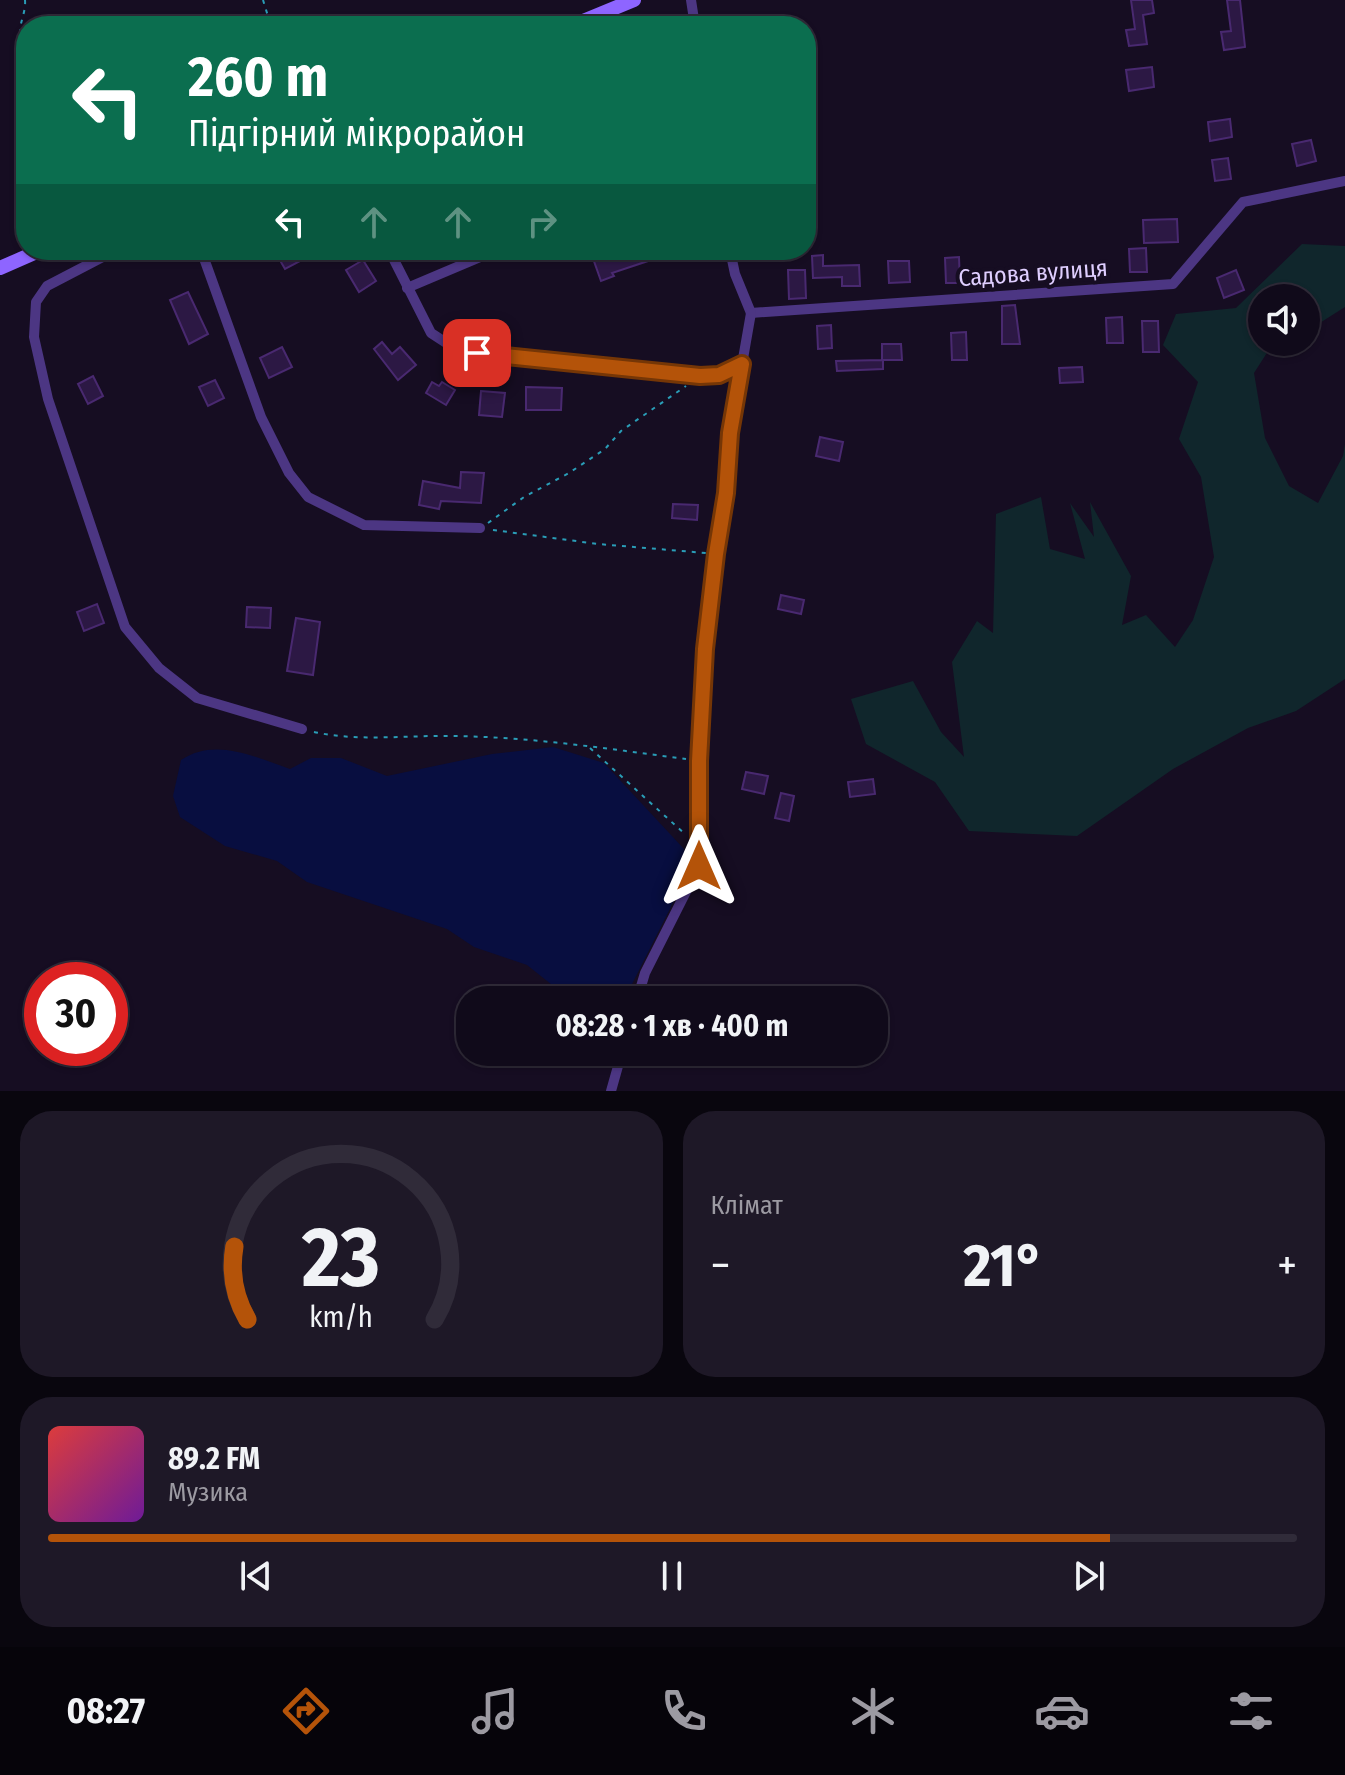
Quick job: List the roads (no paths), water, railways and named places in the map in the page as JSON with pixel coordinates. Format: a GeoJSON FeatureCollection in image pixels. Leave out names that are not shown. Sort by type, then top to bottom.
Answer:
{"type":"FeatureCollection","features":[{"type":"Feature","properties":{"kind":"street"},"geometry":{"type":"LineString","coordinates":[[595,16],[634,0]]}},
{"type":"Feature","properties":{"kind":"street","name":"Садова вулиця"},"geometry":{"type":"LineString","coordinates":[[751,313],[1173,284],[1243,202],[1345,181]]}},
{"type":"Feature","properties":{"kind":"street"},"geometry":{"type":"LineString","coordinates":[[97,260],[47,286],[36,302],[34,337],[48,399],[125,627],[159,668],[197,698],[302,729]]}},
{"type":"Feature","properties":{"kind":"street"},"geometry":{"type":"LineString","coordinates":[[205,260],[261,417],[289,473],[308,497],[364,525],[480,528]]}},
{"type":"Feature","properties":{"kind":"street"},"geometry":{"type":"LineString","coordinates":[[394,260],[431,333],[454,348],[700,376],[719,375],[742,364]]}},
{"type":"Feature","properties":{"kind":"street"},"geometry":{"type":"LineString","coordinates":[[407,288],[473,260]]}},
{"type":"Feature","properties":{"kind":"street"},"geometry":{"type":"LineString","coordinates":[[641,986],[699,866],[699,761],[705,649],[726,493],[730,433],[751,313],[732,260]]}},
{"type":"Feature","properties":{"kind":"street"},"geometry":{"type":"LineString","coordinates":[[611,1091],[618,1066]]}}]}
